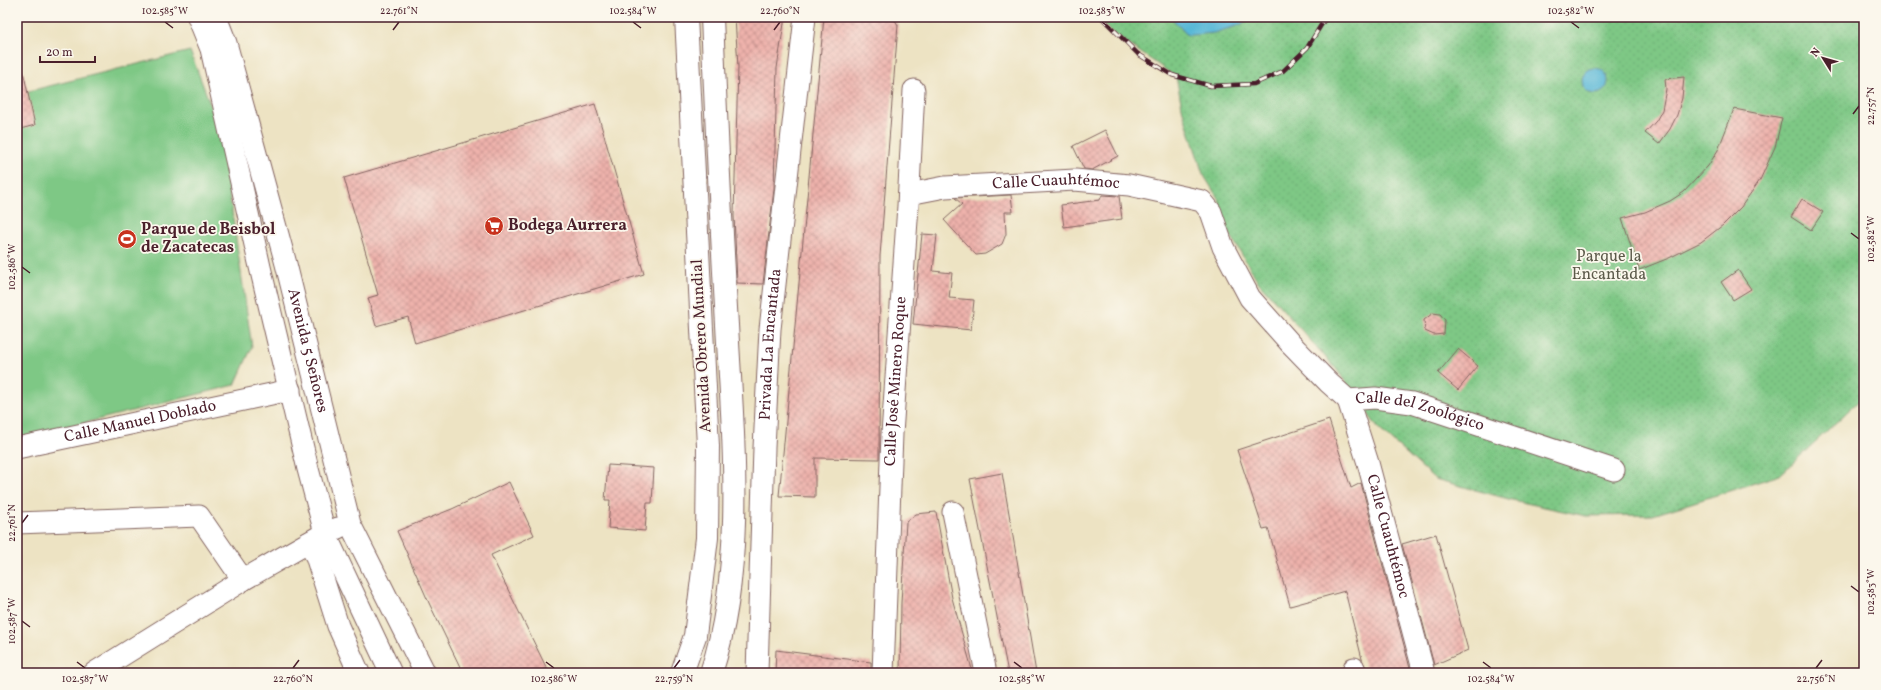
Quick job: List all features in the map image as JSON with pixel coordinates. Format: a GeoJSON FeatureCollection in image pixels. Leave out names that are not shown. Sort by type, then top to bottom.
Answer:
{"type":"FeatureCollection","features":[{"type":"Feature","properties":{"kind":"main road","name":"Avenida Obrero Mundial"},"geometry":{"type":"LineString","coordinates":[[682,673],[695,636],[707,538],[708,446],[686,17]]}},
{"type":"Feature","properties":{"kind":"main road","name":"Avenida Obrero Mundial"},"geometry":{"type":"LineString","coordinates":[[711,673],[721,644],[732,561],[734,470],[712,17]]}},
{"type":"Feature","properties":{"kind":"street","name":"Privada La Encantada"},"geometry":{"type":"LineString","coordinates":[[757,673],[764,448],[770,329],[805,17]]}},
{"type":"Feature","properties":{"kind":"street","name":"Avenida 5 Señores"},"geometry":{"type":"LineString","coordinates":[[212,19],[226,43],[286,264],[350,524],[425,673]]}},
{"type":"Feature","properties":{"kind":"street","name":"Avenida 5 Señores"},"geometry":{"type":"LineString","coordinates":[[212,19],[211,49],[260,267],[308,469],[317,538],[391,673]]}},
{"type":"Feature","properties":{"kind":"street","name":"Calle José Minero Roque"},"geometry":{"type":"LineString","coordinates":[[883,673],[892,434],[909,194],[914,90]]}},
{"type":"Feature","properties":{"kind":"street","name":"Calle Cuauhtémoc"},"geometry":{"type":"LineString","coordinates":[[909,194],[945,187],[1075,180],[1129,185],[1202,201]]}},
{"type":"Feature","properties":{"kind":"street","name":"Calle del Zoológico"},"geometry":{"type":"LineString","coordinates":[[1202,201],[1211,212],[1223,247],[1250,298],[1328,383],[1348,400],[1375,398],[1412,403],[1614,470]]}},
{"type":"Feature","properties":{"kind":"street"},"geometry":{"type":"LineString","coordinates":[[260,267],[286,264]]}},
{"type":"Feature","properties":{"kind":"street","name":"Calle Manuel Doblado"},"geometry":{"type":"LineString","coordinates":[[17,448],[290,390]]}},
{"type":"Feature","properties":{"kind":"street","name":"Calle Cuauhtémoc"},"geometry":{"type":"LineString","coordinates":[[1348,400],[1368,463],[1424,673]]}},
{"type":"Feature","properties":{"kind":"street"},"geometry":{"type":"LineString","coordinates":[[953,512],[986,673]]}},
{"type":"Feature","properties":{"kind":"street"},"geometry":{"type":"LineString","coordinates":[[17,523],[198,516],[243,580]]}},
{"type":"Feature","properties":{"kind":"street"},"geometry":{"type":"LineString","coordinates":[[94,673],[243,580],[317,538],[350,524]]}},
{"type":"Feature","properties":{"kind":"street"},"geometry":{"type":"LineString","coordinates":[[317,538],[316,556],[338,626],[359,673]]}},
{"type":"Feature","properties":{"kind":"green space","name":"Parque la Encantada"},"geometry":{"type":"Polygon","coordinates":[[[1096,17],[1864,17],[1864,396],[1780,475],[1653,515],[1586,516],[1512,500],[1435,479],[1378,428],[1337,370],[1259,283],[1226,228],[1219,200],[1203,174],[1183,112],[1176,77],[1111,32],[1096,17]]]}},
{"type":"Feature","properties":{"kind":"green space","name":"Parque de Beisbol de Zacatecas"},"geometry":{"type":"Polygon","coordinates":[[[190,51],[220,130],[252,347],[235,385],[17,440],[17,94],[190,51]]]}},
{"type":"Feature","properties":{"kind":"water"},"geometry":{"type":"Polygon","coordinates":[[[1171,17],[1251,17],[1240,25],[1214,33],[1187,35],[1171,17]]]}},
{"type":"Feature","properties":{"kind":"water"},"geometry":{"type":"Polygon","coordinates":[[[1595,68],[1604,72],[1608,81],[1604,90],[1595,94],[1586,90],[1582,81],[1586,72],[1595,68]]]}},
{"type":"Feature","properties":{"kind":"building"},"geometry":{"type":"Polygon","coordinates":[[[735,17],[785,17],[777,68],[774,189],[763,284],[737,283],[734,215],[738,67],[735,17]]]}},
{"type":"Feature","properties":{"kind":"building"},"geometry":{"type":"Polygon","coordinates":[[[824,17],[893,17],[898,25],[880,256],[879,459],[815,458],[815,497],[779,496],[824,17]]]}},
{"type":"Feature","properties":{"kind":"building"},"geometry":{"type":"Polygon","coordinates":[[[23,71],[35,125],[17,130],[17,72],[23,71]]]}},
{"type":"Feature","properties":{"kind":"building"},"geometry":{"type":"Polygon","coordinates":[[[1684,77],[1682,98],[1677,115],[1670,129],[1659,144],[1645,133],[1656,121],[1662,110],[1666,89],[1665,79],[1684,77]]]}},
{"type":"Feature","properties":{"kind":"building","name":"Bodega Aurrera"},"geometry":{"type":"Polygon","coordinates":[[[595,104],[644,274],[415,343],[408,317],[376,326],[368,298],[378,295],[344,178],[595,104]]]}},
{"type":"Feature","properties":{"kind":"building"},"geometry":{"type":"Polygon","coordinates":[[[1734,109],[1782,118],[1775,147],[1760,180],[1741,207],[1723,225],[1701,242],[1669,258],[1639,270],[1622,218],[1645,212],[1670,201],[1684,192],[1708,166],[1718,150],[1734,109]]]}},
{"type":"Feature","properties":{"kind":"building"},"geometry":{"type":"Polygon","coordinates":[[[1105,130],[1118,156],[1092,170],[1084,169],[1073,146],[1105,130]]]}},
{"type":"Feature","properties":{"kind":"building"},"geometry":{"type":"Polygon","coordinates":[[[1011,195],[1013,212],[1005,212],[1006,234],[1002,244],[985,254],[976,255],[944,220],[962,204],[955,198],[1011,195]]]}},
{"type":"Feature","properties":{"kind":"building"},"geometry":{"type":"Polygon","coordinates":[[[1102,195],[1119,196],[1122,219],[1064,227],[1061,205],[1100,200],[1102,195]]]}},
{"type":"Feature","properties":{"kind":"building"},"geometry":{"type":"Polygon","coordinates":[[[1802,199],[1823,212],[1811,230],[1791,217],[1802,199]]]}},
{"type":"Feature","properties":{"kind":"building"},"geometry":{"type":"Polygon","coordinates":[[[922,234],[937,235],[933,271],[952,273],[949,298],[974,300],[971,330],[913,324],[922,234]]]}},
{"type":"Feature","properties":{"kind":"building"},"geometry":{"type":"Polygon","coordinates":[[[1738,270],[1751,289],[1733,300],[1721,282],[1738,270]]]}},
{"type":"Feature","properties":{"kind":"building"},"geometry":{"type":"Polygon","coordinates":[[[1433,313],[1440,314],[1445,320],[1444,334],[1434,335],[1425,331],[1424,320],[1433,313]]]}},
{"type":"Feature","properties":{"kind":"building"},"geometry":{"type":"Polygon","coordinates":[[[1458,349],[1478,366],[1458,390],[1438,373],[1458,349]]]}},
{"type":"Feature","properties":{"kind":"building"},"geometry":{"type":"Polygon","coordinates":[[[1329,420],[1351,488],[1361,483],[1411,672],[1368,673],[1362,659],[1345,591],[1290,606],[1268,528],[1263,529],[1237,450],[1329,420]]]}},
{"type":"Feature","properties":{"kind":"building"},"geometry":{"type":"Polygon","coordinates":[[[608,465],[654,468],[652,503],[647,503],[645,531],[608,528],[610,500],[605,500],[608,465]]]}},
{"type":"Feature","properties":{"kind":"building"},"geometry":{"type":"Polygon","coordinates":[[[1002,473],[1036,673],[1008,673],[970,479],[1002,473]]]}},
{"type":"Feature","properties":{"kind":"building"},"geometry":{"type":"Polygon","coordinates":[[[509,482],[534,535],[491,555],[549,673],[463,673],[429,603],[397,531],[452,509],[509,482]]]}},
{"type":"Feature","properties":{"kind":"building"},"geometry":{"type":"Polygon","coordinates":[[[936,512],[952,598],[973,673],[900,673],[901,603],[906,522],[916,514],[936,512]]]}},
{"type":"Feature","properties":{"kind":"building"},"geometry":{"type":"Polygon","coordinates":[[[1436,534],[1468,650],[1434,665],[1402,544],[1436,534]]]}},
{"type":"Feature","properties":{"kind":"building"},"geometry":{"type":"Polygon","coordinates":[[[776,650],[871,662],[871,673],[775,673],[776,650]]]}},
{"type":"Feature","properties":{"kind":"railway"},"geometry":{"type":"LineString","coordinates":[[1101,17],[1138,54],[1172,75],[1211,86],[1254,84],[1283,71],[1307,48],[1326,17]]}},
{"type":"Feature","properties":{"kind":"place","name":"Bodega Aurrera"},"geometry":{"type":"Point","coordinates":[494,226]}},
{"type":"Feature","properties":{"kind":"place","name":"Parque de Beisbol de Zacatecas"},"geometry":{"type":"Point","coordinates":[127,239]}}]}
